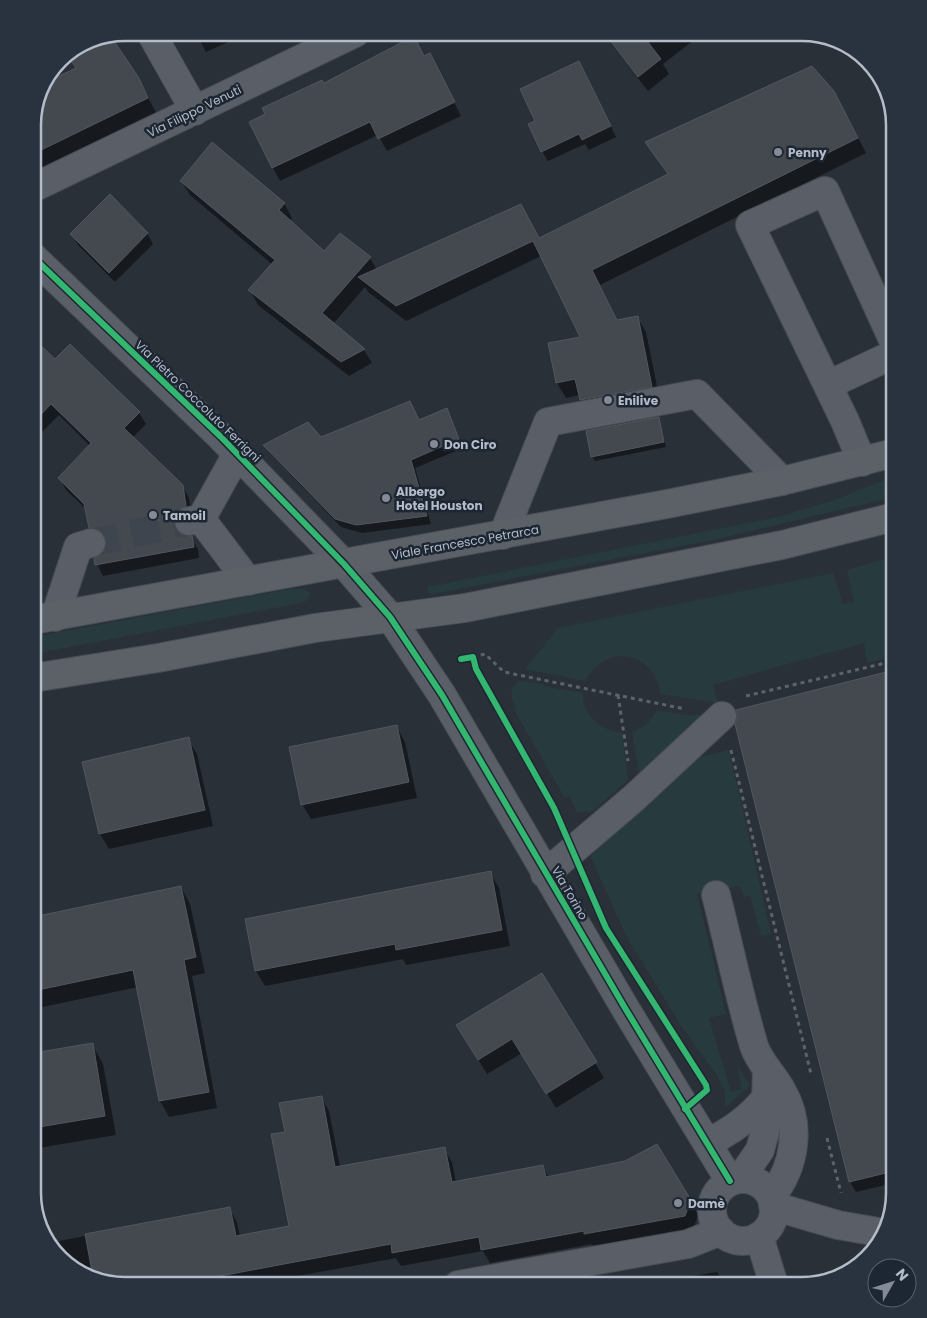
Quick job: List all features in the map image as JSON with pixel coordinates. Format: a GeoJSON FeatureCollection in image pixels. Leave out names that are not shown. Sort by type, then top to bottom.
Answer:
{"type":"FeatureCollection","features":[{"type":"Feature","properties":{"kind":"main road","name":"Viale Francesco Petrarca"},"geometry":{"type":"LineString","coordinates":[[44,618],[503,535],[782,481],[886,454]]}},
{"type":"Feature","properties":{"kind":"main road"},"geometry":{"type":"LineString","coordinates":[[41,682],[315,628],[465,608],[704,562],[886,519]]}},
{"type":"Feature","properties":{"kind":"street"},"geometry":{"type":"LineString","coordinates":[[156,41],[195,111]]}},
{"type":"Feature","properties":{"kind":"street","name":"Via Filippo Venuti"},"geometry":{"type":"LineString","coordinates":[[41,184],[337,41]]}},
{"type":"Feature","properties":{"kind":"street"},"geometry":{"type":"LineString","coordinates":[[862,462],[828,385],[750,225],[825,191],[886,324]]}},
{"type":"Feature","properties":{"kind":"street","name":"Via Pietro Coccoluto Ferrigni"},"geometry":{"type":"LineString","coordinates":[[41,265],[237,454],[344,564],[390,617]]}},
{"type":"Feature","properties":{"kind":"street"},"geometry":{"type":"LineString","coordinates":[[828,385],[886,358]]}},
{"type":"Feature","properties":{"kind":"street"},"geometry":{"type":"LineString","coordinates":[[503,535],[548,422],[697,394],[782,481]]}},
{"type":"Feature","properties":{"kind":"street"},"geometry":{"type":"LineString","coordinates":[[237,454],[195,520],[248,581]]}},
{"type":"Feature","properties":{"kind":"street"},"geometry":{"type":"LineString","coordinates":[[44,618],[78,547],[91,543]]}},
{"type":"Feature","properties":{"kind":"street","name":"Via Torino"},"geometry":{"type":"LineString","coordinates":[[390,617],[426,668],[452,711],[545,874],[707,1143],[735,1180]]}},
{"type":"Feature","properties":{"kind":"street"},"geometry":{"type":"LineString","coordinates":[[545,874],[634,798],[722,716]]}},
{"type":"Feature","properties":{"kind":"street"},"geometry":{"type":"LineString","coordinates":[[716,895],[755,1048],[791,1108],[794,1134],[787,1171],[772,1201],[771,1223],[759,1236],[750,1240],[739,1240],[721,1231],[715,1223],[713,1204],[716,1194],[735,1180],[760,1150],[767,1114],[765,1099],[767,1069]]}},
{"type":"Feature","properties":{"kind":"street"},"geometry":{"type":"LineString","coordinates":[[707,1143],[728,1133],[752,1115],[765,1099]]}},
{"type":"Feature","properties":{"kind":"street"},"geometry":{"type":"LineString","coordinates":[[735,1180],[758,1183],[772,1201],[838,1225],[876,1232]]}},
{"type":"Feature","properties":{"kind":"street"},"geometry":{"type":"LineString","coordinates":[[503,1277],[688,1244],[721,1231]]}},
{"type":"Feature","properties":{"kind":"street"},"geometry":{"type":"LineString","coordinates":[[759,1236],[771,1277]]}},
{"type":"Feature","properties":{"kind":"path"},"geometry":{"type":"LineString","coordinates":[[471,659],[485,654],[504,672],[722,716]]}},
{"type":"Feature","properties":{"kind":"path"},"geometry":{"type":"LineString","coordinates":[[812,1078],[722,716],[732,699],[886,663]]}},
{"type":"Feature","properties":{"kind":"path"},"geometry":{"type":"LineString","coordinates":[[618,695],[634,798]]}},
{"type":"Feature","properties":{"kind":"path"},"geometry":{"type":"LineString","coordinates":[[826,1135],[843,1202],[838,1225]]}},
{"type":"Feature","properties":{"kind":"green space"},"geometry":{"type":"Polygon","coordinates":[[[886,479],[886,499],[718,539],[433,594],[429,593],[427,587],[778,517],[834,500],[886,479]]]}},
{"type":"Feature","properties":{"kind":"green space"},"geometry":{"type":"Polygon","coordinates":[[[886,558],[886,658],[867,663],[864,643],[713,685],[718,703],[661,694],[656,679],[649,668],[639,660],[628,656],[616,656],[605,660],[594,669],[585,681],[525,669],[558,628],[833,573],[843,604],[854,602],[847,570],[886,558]]]}},
{"type":"Feature","properties":{"kind":"green space"},"geometry":{"type":"Polygon","coordinates":[[[290,589],[305,589],[311,593],[306,601],[296,604],[41,652],[41,636],[290,589]]]}},
{"type":"Feature","properties":{"kind":"green space"},"geometry":{"type":"Polygon","coordinates":[[[518,681],[543,684],[543,686],[583,693],[586,709],[594,720],[607,729],[622,733],[628,780],[591,812],[577,812],[569,796],[565,798],[514,710],[516,707],[511,693],[518,681]]]}},
{"type":"Feature","properties":{"kind":"green space"},"geometry":{"type":"Polygon","coordinates":[[[657,710],[692,716],[697,714],[704,717],[640,778],[632,732],[647,724],[657,710]]]}},
{"type":"Feature","properties":{"kind":"green space"},"geometry":{"type":"Polygon","coordinates":[[[729,750],[771,934],[761,936],[750,895],[744,897],[740,886],[697,894],[726,1014],[709,1018],[731,1092],[742,1089],[737,1065],[750,1086],[725,1107],[725,1091],[718,1077],[680,1024],[626,936],[591,857],[591,847],[686,760],[729,750]]]}},
{"type":"Feature","properties":{"kind":"building"},"geometry":{"type":"Polygon","coordinates":[[[404,41],[416,41],[424,56],[430,53],[455,102],[378,139],[370,122],[272,168],[249,122],[265,114],[262,108],[322,80],[324,83],[404,41]]]}},
{"type":"Feature","properties":{"kind":"building"},"geometry":{"type":"Polygon","coordinates":[[[610,41],[647,41],[661,59],[638,77],[610,41]]]}},
{"type":"Feature","properties":{"kind":"building"},"geometry":{"type":"Polygon","coordinates":[[[115,42],[139,78],[148,98],[41,150],[41,120],[50,88],[57,77],[76,68],[71,61],[83,53],[115,42]]]}},
{"type":"Feature","properties":{"kind":"building"},"geometry":{"type":"Polygon","coordinates":[[[579,61],[611,126],[582,140],[579,134],[541,152],[528,124],[535,121],[520,89],[579,61]]]}},
{"type":"Feature","properties":{"kind":"building"},"geometry":{"type":"Polygon","coordinates":[[[812,66],[834,91],[858,138],[592,270],[617,320],[638,316],[652,387],[580,400],[575,379],[556,383],[548,343],[580,337],[533,241],[396,306],[358,277],[521,204],[539,238],[668,174],[645,142],[812,66]]]}},
{"type":"Feature","properties":{"kind":"building"},"geometry":{"type":"Polygon","coordinates":[[[212,142],[285,203],[279,210],[324,251],[340,233],[371,257],[322,313],[365,349],[341,362],[248,290],[275,260],[180,181],[212,142]]]}},
{"type":"Feature","properties":{"kind":"building"},"geometry":{"type":"Polygon","coordinates":[[[110,194],[148,233],[109,273],[70,234],[110,194]]]}},
{"type":"Feature","properties":{"kind":"building"},"geometry":{"type":"Polygon","coordinates":[[[70,344],[140,412],[124,428],[183,485],[186,506],[179,509],[175,515],[174,524],[177,531],[183,535],[192,536],[194,547],[95,565],[94,558],[102,554],[106,547],[106,538],[101,531],[89,528],[84,504],[58,478],[91,443],[51,404],[41,415],[41,346],[55,359],[70,344]]]}},
{"type":"Feature","properties":{"kind":"building"},"geometry":{"type":"Polygon","coordinates":[[[410,401],[419,420],[447,408],[459,439],[411,460],[427,516],[356,525],[335,519],[263,445],[308,422],[321,437],[410,401]]]}},
{"type":"Feature","properties":{"kind":"building"},"geometry":{"type":"Polygon","coordinates":[[[659,417],[664,442],[591,457],[586,431],[659,417]]]}},
{"type":"Feature","properties":{"kind":"building"},"geometry":{"type":"Polygon","coordinates":[[[886,672],[886,1173],[849,1182],[735,724],[737,720],[736,710],[886,672]]]}},
{"type":"Feature","properties":{"kind":"building"},"geometry":{"type":"Polygon","coordinates":[[[397,725],[409,782],[301,805],[289,747],[397,725]]]}},
{"type":"Feature","properties":{"kind":"building"},"geometry":{"type":"Polygon","coordinates":[[[189,737],[205,810],[99,834],[82,762],[189,737]]]}},
{"type":"Feature","properties":{"kind":"building"},"geometry":{"type":"Polygon","coordinates":[[[491,871],[502,930],[396,950],[395,944],[255,971],[245,919],[491,871]]]}},
{"type":"Feature","properties":{"kind":"building"},"geometry":{"type":"Polygon","coordinates":[[[181,886],[196,957],[184,960],[209,1092],[159,1101],[133,970],[41,989],[41,915],[181,886]]]}},
{"type":"Feature","properties":{"kind":"building"},"geometry":{"type":"Polygon","coordinates":[[[542,973],[597,1062],[546,1094],[512,1039],[478,1060],[456,1025],[542,973]]]}},
{"type":"Feature","properties":{"kind":"building"},"geometry":{"type":"Polygon","coordinates":[[[93,1043],[105,1116],[41,1127],[41,1052],[93,1043]]]}},
{"type":"Feature","properties":{"kind":"building"},"geometry":{"type":"Polygon","coordinates":[[[322,1096],[335,1167],[445,1147],[452,1182],[543,1165],[546,1177],[625,1161],[657,1144],[691,1200],[685,1216],[584,1234],[584,1231],[481,1250],[479,1237],[392,1253],[391,1244],[215,1277],[120,1277],[92,1269],[85,1234],[230,1207],[236,1236],[289,1226],[271,1134],[285,1132],[279,1103],[322,1096]]]}},
{"type":"Feature","properties":{"kind":"tunnel"},"geometry":{"type":"LineString","coordinates":[[91,543],[189,521]]}},
{"type":"Feature","properties":{"kind":"cycle path"},"geometry":{"type":"LineString","coordinates":[[41,265],[221,437],[344,564],[390,617],[442,695],[625,1008],[730,1181]]}},
{"type":"Feature","properties":{"kind":"cycle path"},"geometry":{"type":"LineString","coordinates":[[461,659],[473,657],[476,669],[554,808],[606,928],[706,1085],[707,1090],[685,1109]]}},
{"type":"Feature","properties":{"kind":"place","name":"Penny"},"geometry":{"type":"Point","coordinates":[778,152]}},
{"type":"Feature","properties":{"kind":"place","name":"Enilive"},"geometry":{"type":"Point","coordinates":[608,400]}},
{"type":"Feature","properties":{"kind":"place","name":"Don Ciro"},"geometry":{"type":"Point","coordinates":[434,444]}},
{"type":"Feature","properties":{"kind":"place","name":"Albergo Hotel Houston"},"geometry":{"type":"Point","coordinates":[386,498]}},
{"type":"Feature","properties":{"kind":"place","name":"Tamoil"},"geometry":{"type":"Point","coordinates":[153,515]}},
{"type":"Feature","properties":{"kind":"place","name":"Damè"},"geometry":{"type":"Point","coordinates":[678,1203]}}]}
